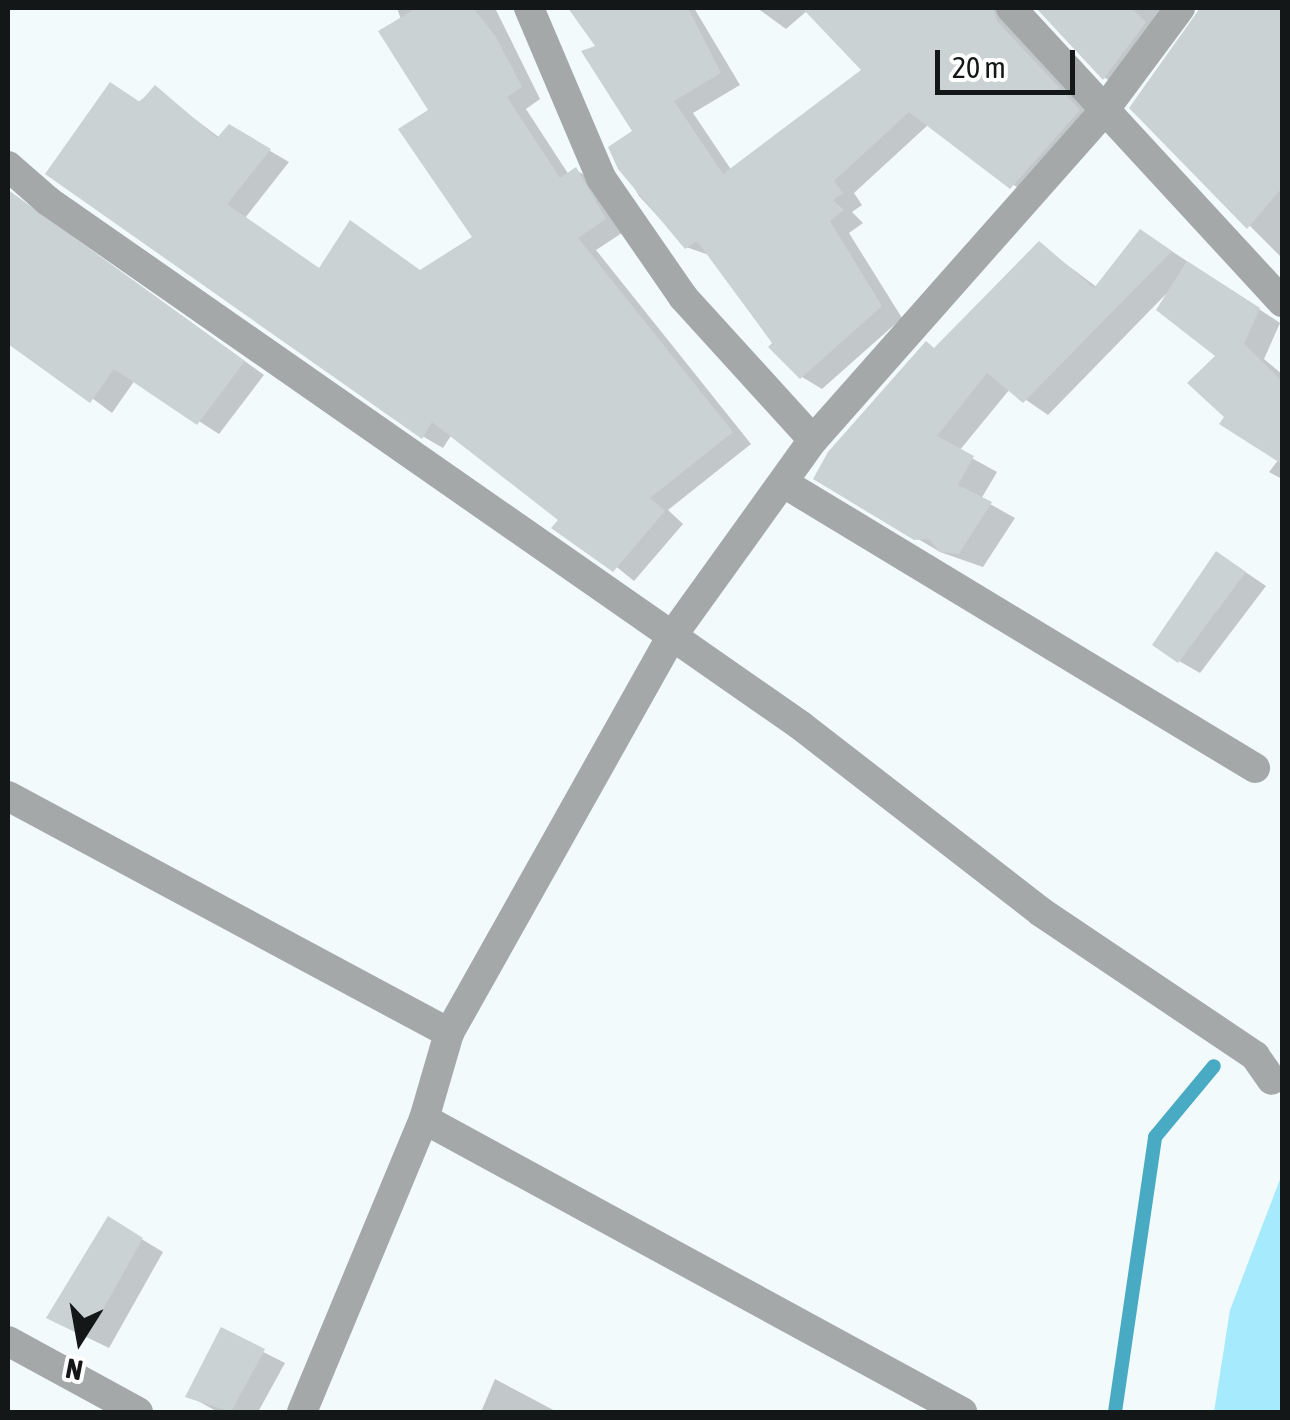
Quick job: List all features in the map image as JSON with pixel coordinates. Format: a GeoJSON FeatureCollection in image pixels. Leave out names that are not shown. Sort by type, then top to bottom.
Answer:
{"type":"FeatureCollection","features":[{"type":"Feature","properties":{"kind":"street"},"geometry":{"type":"LineString","coordinates":[[529,8],[600,178],[684,296],[813,440]]}},
{"type":"Feature","properties":{"kind":"street"},"geometry":{"type":"LineString","coordinates":[[1010,8],[1102,113],[1282,302]]}},
{"type":"Feature","properties":{"kind":"street"},"geometry":{"type":"LineString","coordinates":[[302,1412],[424,1119],[448,1032],[672,636],[787,484],[813,440],[1102,113],[1180,8]]}},
{"type":"Feature","properties":{"kind":"street"},"geometry":{"type":"LineString","coordinates":[[8,166],[48,201],[800,725],[1041,912],[1255,1056],[1272,1080]]}},
{"type":"Feature","properties":{"kind":"street"},"geometry":{"type":"LineString","coordinates":[[787,484],[1255,768]]}},
{"type":"Feature","properties":{"kind":"street"},"geometry":{"type":"LineString","coordinates":[[8,796],[448,1032]]}},
{"type":"Feature","properties":{"kind":"street"},"geometry":{"type":"LineString","coordinates":[[424,1119],[962,1412]]}},
{"type":"Feature","properties":{"kind":"street"},"geometry":{"type":"LineString","coordinates":[[8,1341],[138,1412]]}},
{"type":"Feature","properties":{"kind":"shaded area"},"geometry":{"type":"Polygon","coordinates":[[[1282,1174],[1282,1412],[1214,1412],[1230,1310],[1282,1174]]]}},
{"type":"Feature","properties":{"kind":"building"},"geometry":{"type":"Polygon","coordinates":[[[417,8],[473,8],[496,37],[522,87],[507,97],[560,178],[576,167],[606,219],[578,238],[733,432],[650,498],[665,511],[613,572],[551,528],[558,520],[432,422],[422,439],[45,174],[110,82],[140,102],[155,85],[217,138],[229,124],[271,149],[227,204],[319,268],[350,220],[420,270],[472,237],[398,129],[428,110],[378,31],[417,8]]]}},
{"type":"Feature","properties":{"kind":"building"},"geometry":{"type":"Polygon","coordinates":[[[568,8],[688,8],[721,73],[674,101],[723,174],[861,70],[802,8],[993,8],[997,21],[1080,110],[1010,189],[909,112],[834,181],[843,193],[833,200],[844,210],[830,221],[882,306],[800,379],[768,347],[772,343],[697,241],[685,249],[618,169],[608,147],[632,131],[581,51],[595,46],[568,8]]]}},
{"type":"Feature","properties":{"kind":"building"},"geometry":{"type":"Polygon","coordinates":[[[1036,8],[1131,8],[1146,22],[1103,80],[1036,8]]]}},
{"type":"Feature","properties":{"kind":"building"},"geometry":{"type":"Polygon","coordinates":[[[1200,8],[1282,8],[1282,188],[1247,229],[1129,108],[1200,8]]]}},
{"type":"Feature","properties":{"kind":"building"},"geometry":{"type":"Polygon","coordinates":[[[8,190],[245,361],[197,425],[114,369],[90,403],[8,344],[8,190]]]}},
{"type":"Feature","properties":{"kind":"building"},"geometry":{"type":"Polygon","coordinates":[[[1140,229],[1172,251],[1023,403],[987,373],[937,436],[974,456],[958,485],[992,502],[959,554],[940,552],[929,539],[914,540],[813,479],[828,452],[926,341],[934,348],[1039,241],[1094,288],[1140,229]]]}},
{"type":"Feature","properties":{"kind":"building"},"geometry":{"type":"Polygon","coordinates":[[[1187,261],[1260,308],[1244,344],[1282,381],[1282,464],[1219,424],[1224,417],[1187,383],[1215,356],[1156,310],[1187,261]]]}},
{"type":"Feature","properties":{"kind":"building"},"geometry":{"type":"Polygon","coordinates":[[[1216,551],[1246,572],[1178,663],[1152,645],[1216,551]]]}},
{"type":"Feature","properties":{"kind":"building"},"geometry":{"type":"Polygon","coordinates":[[[108,1216],[143,1238],[87,1338],[46,1318],[108,1216]]]}},
{"type":"Feature","properties":{"kind":"building"},"geometry":{"type":"Polygon","coordinates":[[[221,1327],[265,1349],[231,1412],[185,1397],[221,1327]]]}},
{"type":"Feature","properties":{"kind":"waterway"},"geometry":{"type":"LineString","coordinates":[[1115,1412],[1155,1137],[1214,1066]]}}]}
